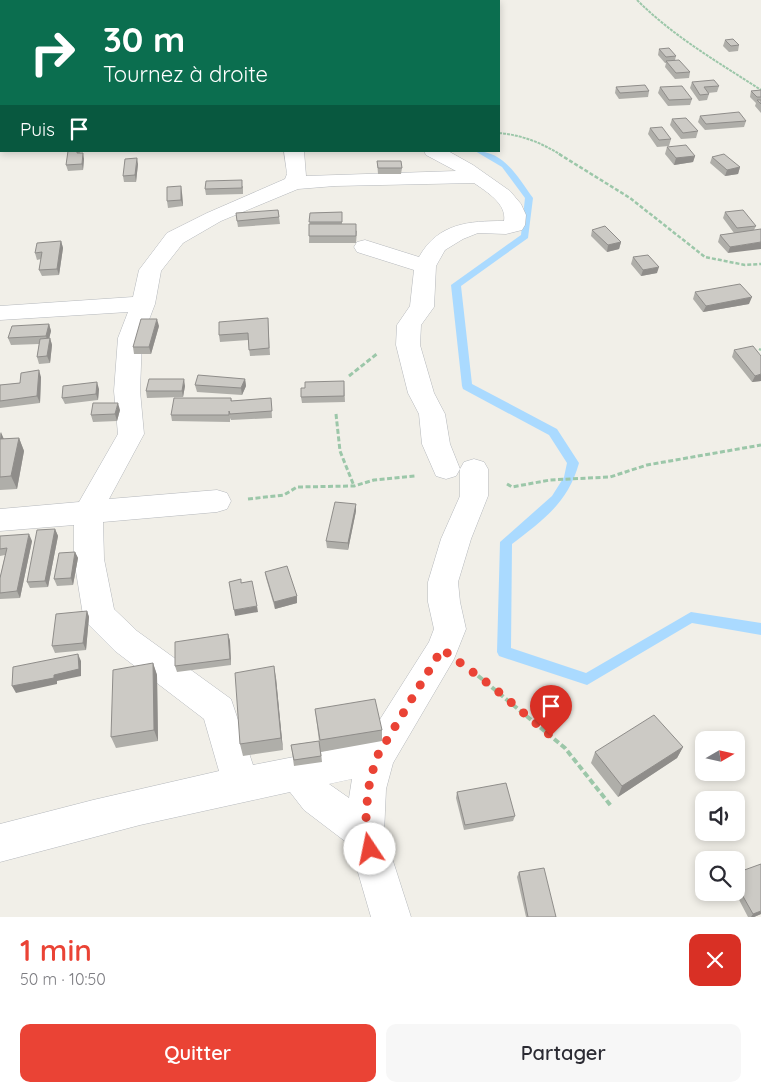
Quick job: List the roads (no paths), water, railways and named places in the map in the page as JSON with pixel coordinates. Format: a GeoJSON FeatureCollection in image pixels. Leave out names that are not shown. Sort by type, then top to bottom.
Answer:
{"type":"FeatureCollection","features":[{"type":"Feature","properties":{"kind":"street"},"geometry":{"type":"LineString","coordinates":[[294,152],[297,174],[294,183]]}},
{"type":"Feature","properties":{"kind":"street"},"geometry":{"type":"LineString","coordinates":[[390,917],[365,833],[368,790],[376,758],[442,649],[450,629],[444,602],[443,582],[456,540],[474,496],[460,469],[436,444],[432,414],[421,393],[408,345],[409,326],[422,307],[425,266],[436,246],[455,234],[476,227],[506,228],[514,225],[516,214],[509,201],[478,177],[462,165],[435,152]]}},
{"type":"Feature","properties":{"kind":"street"},"geometry":{"type":"LineString","coordinates":[[240,785],[220,710],[126,641],[99,616],[89,559],[88,512],[131,434],[127,391],[130,338],[143,304],[150,270],[175,238],[214,217],[294,183],[335,180],[478,177]]}},
{"type":"Feature","properties":{"kind":"street"},"geometry":{"type":"LineString","coordinates":[[365,248],[425,266]]}},
{"type":"Feature","properties":{"kind":"street"},"geometry":{"type":"LineString","coordinates":[[0,313],[46,313],[101,306],[143,304]]}},
{"type":"Feature","properties":{"kind":"street"},"geometry":{"type":"LineString","coordinates":[[0,520],[217,501]]}},
{"type":"Feature","properties":{"kind":"street"},"geometry":{"type":"LineString","coordinates":[[0,843],[75,822],[297,772],[376,758]]}},
{"type":"Feature","properties":{"kind":"street"},"geometry":{"type":"LineString","coordinates":[[297,772],[317,797],[365,833]]}},
{"type":"Feature","properties":{"kind":"waterway"},"geometry":{"type":"LineString","coordinates":[[481,152],[505,165],[529,198],[525,236],[456,285],[467,386],[553,432],[573,463],[564,489],[556,499],[538,517],[506,542],[504,652],[587,679],[691,617],[761,629]]}}]}
